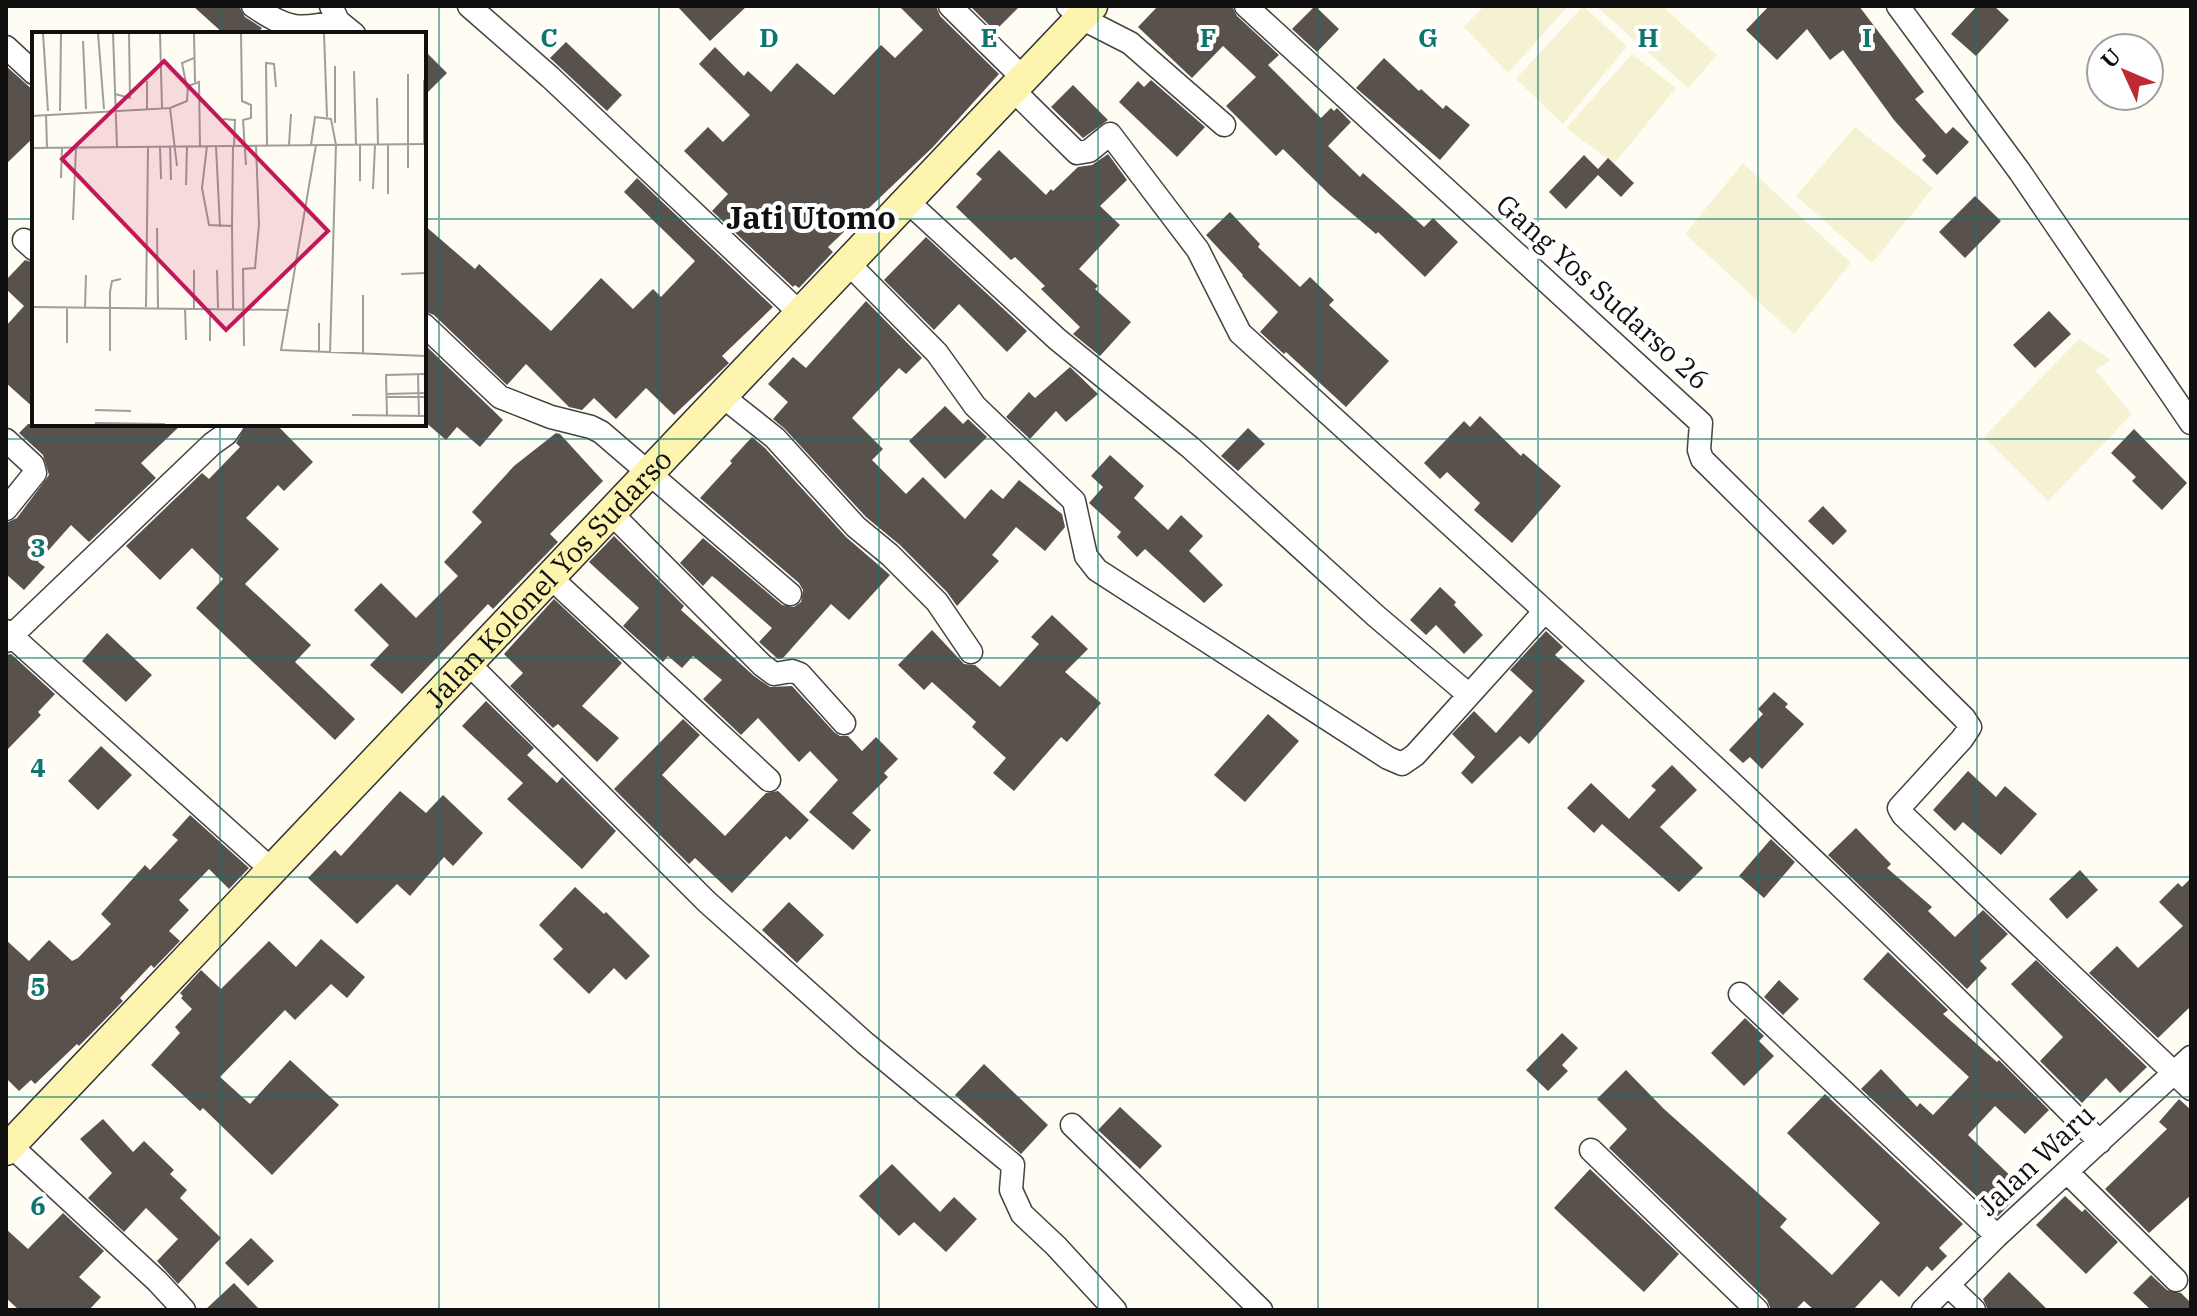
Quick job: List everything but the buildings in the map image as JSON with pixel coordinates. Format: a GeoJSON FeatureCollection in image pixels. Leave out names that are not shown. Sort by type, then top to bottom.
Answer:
{"type":"FeatureCollection","features":[{"type":"Feature","properties":{"kind":"street"},"geometry":{"type":"LineString","coordinates":[[253,6],[281,24],[310,28],[341,20]]}},
{"type":"Feature","properties":{"kind":"street"},"geometry":{"type":"LineString","coordinates":[[469,6],[550,77],[800,313]]}},
{"type":"Feature","properties":{"kind":"street"},"geometry":{"type":"LineString","coordinates":[[950,6],[1077,153],[1089,151],[1110,134],[1198,250],[1240,333],[1757,805],[1966,1006],[2100,1142]]}},
{"type":"Feature","properties":{"kind":"street","name":"Gang Yos Sudarso 26"},"geometry":{"type":"LineString","coordinates":[[1246,6],[1701,423],[1699,450],[1702,459],[1970,727],[1899,808],[1903,815],[2186,1073]]}},
{"type":"Feature","properties":{"kind":"street"},"geometry":{"type":"LineString","coordinates":[[1898,6],[2020,172],[2191,423]]}},
{"type":"Feature","properties":{"kind":"street"},"geometry":{"type":"LineString","coordinates":[[1081,10],[1130,43],[1224,125]]}},
{"type":"Feature","properties":{"kind":"street","name":"Jalan Kolonel Yos Sudarso"},"geometry":{"type":"LineString","coordinates":[[8,1147],[1018,84],[1081,10]]}},
{"type":"Feature","properties":{"kind":"street"},"geometry":{"type":"LineString","coordinates":[[6,47],[32,71]]}},
{"type":"Feature","properties":{"kind":"street"},"geometry":{"type":"LineString","coordinates":[[907,201],[1057,339],[1191,448],[1376,616],[1469,695]]}},
{"type":"Feature","properties":{"kind":"street"},"geometry":{"type":"LineString","coordinates":[[848,263],[937,353],[975,406],[1074,501],[1086,556],[1097,570],[1388,758],[1402,764],[1415,755],[1545,611]]}},
{"type":"Feature","properties":{"kind":"street"},"geometry":{"type":"LineString","coordinates":[[426,327],[500,397],[551,417],[591,427],[608,437],[790,594]]}},
{"type":"Feature","properties":{"kind":"street"},"geometry":{"type":"LineString","coordinates":[[722,396],[775,438],[856,527],[890,555],[937,602],[971,652]]}},
{"type":"Feature","properties":{"kind":"street"},"geometry":{"type":"LineString","coordinates":[[224,427],[212,444],[8,636],[272,870]]}},
{"type":"Feature","properties":{"kind":"street"},"geometry":{"type":"LineString","coordinates":[[6,440],[33,465],[35,473],[6,509]]}},
{"type":"Feature","properties":{"kind":"street"},"geometry":{"type":"LineString","coordinates":[[611,513],[762,665],[774,674],[792,671],[800,674],[844,723]]}},
{"type":"Feature","properties":{"kind":"street"},"geometry":{"type":"LineString","coordinates":[[550,577],[769,780]]}},
{"type":"Feature","properties":{"kind":"street"},"geometry":{"type":"LineString","coordinates":[[468,663],[707,902],[865,1043],[1013,1165],[1011,1190],[1022,1214],[1115,1310]]}},
{"type":"Feature","properties":{"kind":"street"},"geometry":{"type":"LineString","coordinates":[[1740,994],[1997,1236]]}},
{"type":"Feature","properties":{"kind":"street","name":"Jalan Waru"},"geometry":{"type":"LineString","coordinates":[[1923,1310],[1997,1236],[2100,1142],[2186,1073]]}},
{"type":"Feature","properties":{"kind":"street"},"geometry":{"type":"LineString","coordinates":[[1072,1125],[1261,1310]]}},
{"type":"Feature","properties":{"kind":"street"},"geometry":{"type":"LineString","coordinates":[[8,1147],[157,1281],[184,1310]]}},
{"type":"Feature","properties":{"kind":"street"},"geometry":{"type":"LineString","coordinates":[[1591,1150],[1757,1310]]}},
{"type":"Feature","properties":{"kind":"street"},"geometry":{"type":"LineString","coordinates":[[2067,1172],[2176,1280]]}},
{"type":"Feature","properties":{"kind":"street"},"geometry":{"type":"LineString","coordinates":[[1948,1285],[1974,1310]]}},
{"type":"Feature","properties":{"kind":"shaded area"},"geometry":{"type":"Polygon","coordinates":[[[1484,6],[1568,6],[1508,73],[1464,27],[1484,6]]]}},
{"type":"Feature","properties":{"kind":"shaded area"},"geometry":{"type":"Polygon","coordinates":[[[1583,6],[1627,46],[1563,124],[1516,79],[1583,6]]]}},
{"type":"Feature","properties":{"kind":"shaded area"},"geometry":{"type":"Polygon","coordinates":[[[1596,6],[1662,6],[1717,55],[1688,88],[1596,6]]]}},
{"type":"Feature","properties":{"kind":"shaded area"},"geometry":{"type":"Polygon","coordinates":[[[1632,54],[1676,88],[1614,164],[1566,128],[1632,54]]]}},
{"type":"Feature","properties":{"kind":"shaded area"},"geometry":{"type":"Polygon","coordinates":[[[1855,127],[1933,188],[1872,263],[1796,196],[1855,127]]]}},
{"type":"Feature","properties":{"kind":"shaded area"},"geometry":{"type":"Polygon","coordinates":[[[1743,163],[1851,263],[1794,334],[1685,234],[1743,163]]]}},
{"type":"Feature","properties":{"kind":"shaded area"},"geometry":{"type":"Polygon","coordinates":[[[2079,339],[2111,360],[2095,370],[2132,414],[2048,501],[1984,437],[2079,339]]]}},
{"type":"Feature","properties":{"kind":"district","name":"Jati Utomo"},"geometry":{"type":"Point","coordinates":[811,218]}}]}
